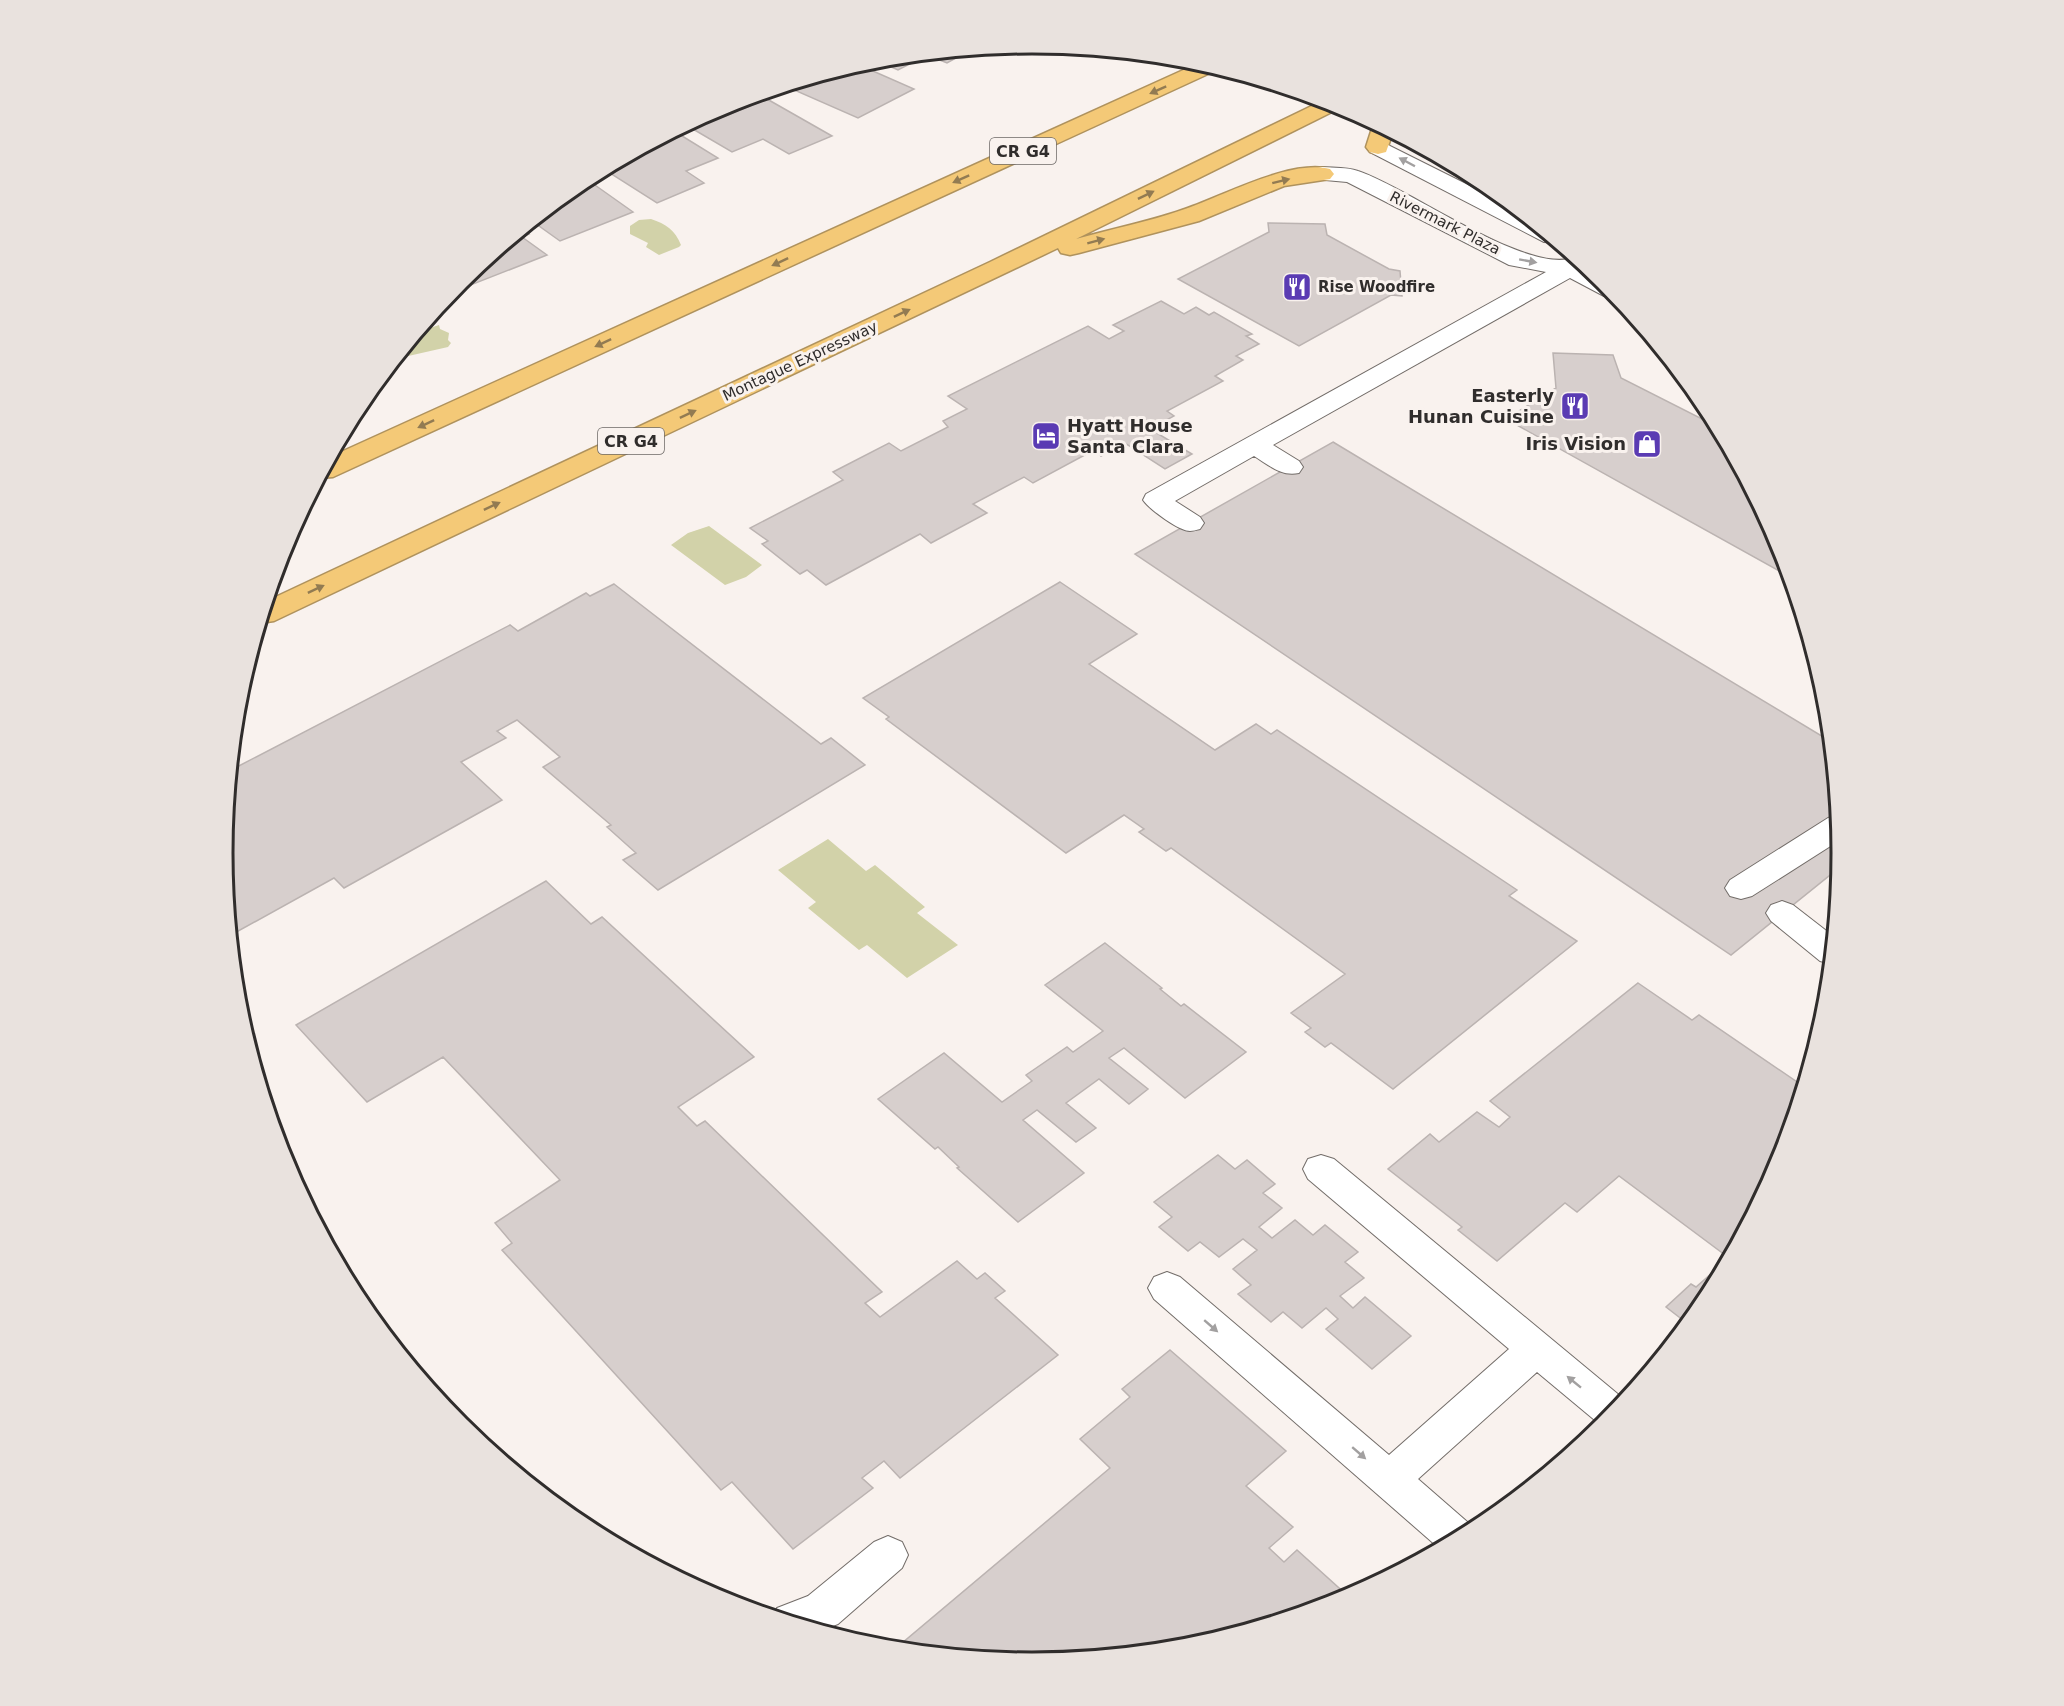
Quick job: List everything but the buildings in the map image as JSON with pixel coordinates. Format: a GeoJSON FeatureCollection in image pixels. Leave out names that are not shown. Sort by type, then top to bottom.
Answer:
{"type":"FeatureCollection","features":[{"type":"Feature","properties":{"kind":"highway","name":"CR G4"},"geometry":{"type":"LineString","coordinates":[[333,467],[1199,72]]}},
{"type":"Feature","properties":{"kind":"highway","name":"Montague Expressway"},"geometry":{"type":"LineString","coordinates":[[271,610],[999,267],[1323,109]]}},
{"type":"Feature","properties":{"kind":"highway"},"geometry":{"type":"LineString","coordinates":[[999,267],[1190,216],[1279,180],[1322,174]]}},
{"type":"Feature","properties":{"kind":"lane"},"geometry":{"type":"LineString","coordinates":[[1380,137],[1507,211]]}},
{"type":"Feature","properties":{"kind":"lane","name":"Rivermark Plaza"},"geometry":{"type":"LineString","coordinates":[[1322,174],[1352,176],[1517,260],[1574,266]]}},
{"type":"Feature","properties":{"kind":"lane"},"geometry":{"type":"LineString","coordinates":[[1190,524],[1156,500],[1575,267]]}},
{"type":"Feature","properties":{"kind":"lane"},"geometry":{"type":"LineString","coordinates":[[1256,446],[1290,467]]}},
{"type":"Feature","properties":{"kind":"lane"},"geometry":{"type":"LineString","coordinates":[[1742,888],[1830,832]]}},
{"type":"Feature","properties":{"kind":"lane"},"geometry":{"type":"LineString","coordinates":[[1782,913],[1825,947]]}},
{"type":"Feature","properties":{"kind":"lane"},"geometry":{"type":"LineString","coordinates":[[1321,1169],[1607,1408]]}},
{"type":"Feature","properties":{"kind":"lane"},"geometry":{"type":"LineString","coordinates":[[1167,1288],[1451,1533]]}},
{"type":"Feature","properties":{"kind":"lane"},"geometry":{"type":"LineString","coordinates":[[1390,1479],[1535,1350]]}},
{"type":"Feature","properties":{"kind":"lane"},"geometry":{"type":"LineString","coordinates":[[802,1618],[823,1610],[888,1556]]}},
{"type":"Feature","properties":{"kind":"shaded area"},"geometry":{"type":"Polygon","coordinates":[[[651,219],[669,228],[681,245],[659,255],[646,247],[648,243],[630,234],[630,226],[639,220],[651,219]]]}},
{"type":"Feature","properties":{"kind":"shaded area"},"geometry":{"type":"Polygon","coordinates":[[[439,325],[440,329],[449,333],[448,340],[451,343],[448,347],[407,356],[429,328],[439,325]]]}},
{"type":"Feature","properties":{"kind":"shaded area"},"geometry":{"type":"Polygon","coordinates":[[[709,526],[762,565],[746,577],[725,585],[671,545],[688,533],[709,526]]]}},
{"type":"Feature","properties":{"kind":"shaded area"},"geometry":{"type":"Polygon","coordinates":[[[828,839],[866,871],[875,865],[925,907],[917,913],[958,945],[907,978],[867,945],[859,950],[808,908],[816,902],[778,870],[828,839]]]}},
{"type":"Feature","properties":{"kind":"place","name":"Rise Woodfire"},"geometry":{"type":"Point","coordinates":[1297,287]}},
{"type":"Feature","properties":{"kind":"place","name":"Easterly Hunan Cuisine"},"geometry":{"type":"Point","coordinates":[1575,406]}},
{"type":"Feature","properties":{"kind":"place","name":"Hyatt House Santa Clara"},"geometry":{"type":"Point","coordinates":[1046,436]}},
{"type":"Feature","properties":{"kind":"place","name":"Iris Vision"},"geometry":{"type":"Point","coordinates":[1647,444]}}]}
